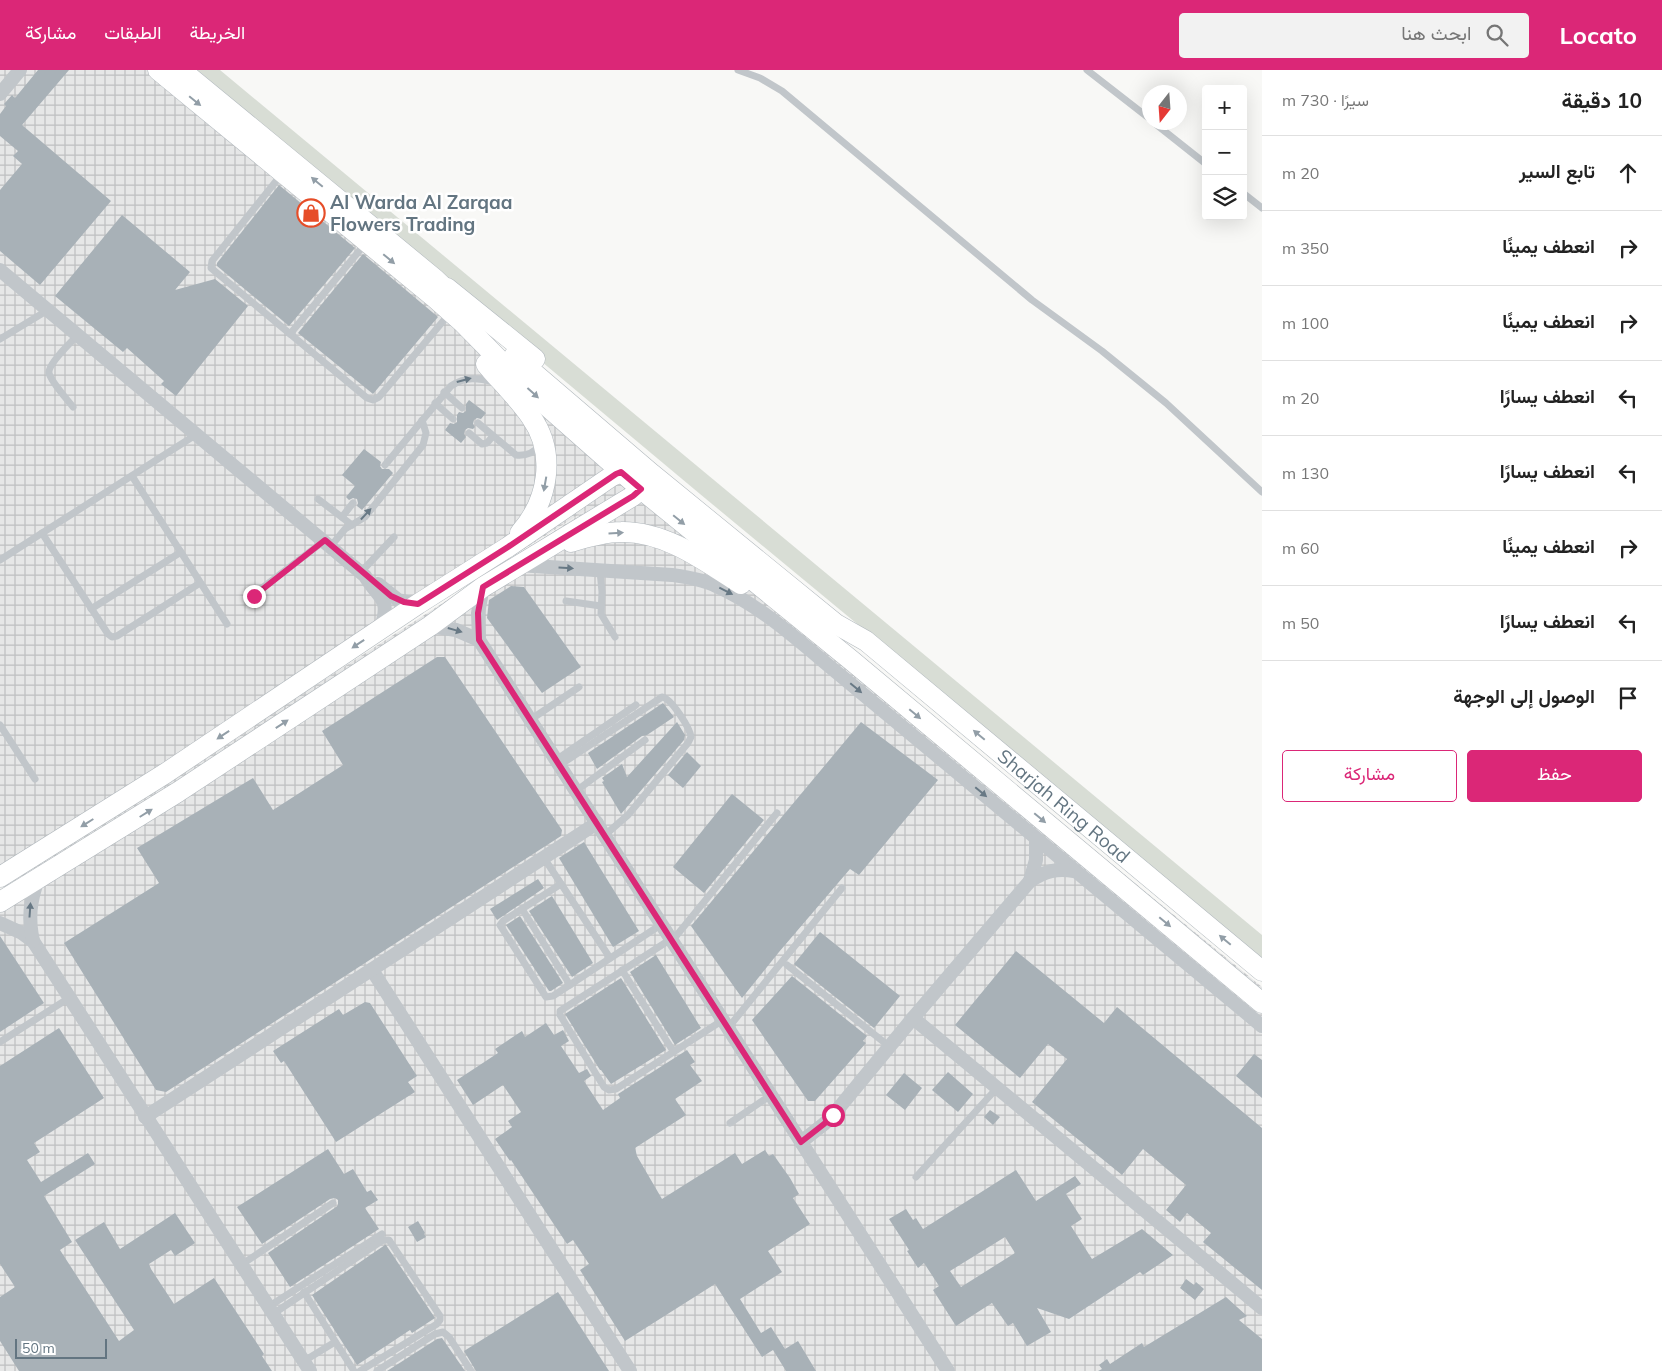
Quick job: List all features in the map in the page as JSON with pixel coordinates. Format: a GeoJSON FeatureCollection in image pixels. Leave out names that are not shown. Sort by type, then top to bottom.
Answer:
{"type":"FeatureCollection","features":[{"type":"Feature","properties":{"kind":"street"},"geometry":{"type":"LineString","coordinates":[[0,94],[20,70]]}},
{"type":"Feature","properties":{"kind":"street"},"geometry":{"type":"LineString","coordinates":[[158,70],[456,317],[531,392],[621,472]]}},
{"type":"Feature","properties":{"kind":"street"},"geometry":{"type":"LineString","coordinates":[[181,70],[435,280],[469,305],[782,565],[852,624],[866,641]]}},
{"type":"Feature","properties":{"kind":"street"},"geometry":{"type":"LineString","coordinates":[[1,273],[48,310],[363,574],[384,600],[385,612],[380,630]]}},
{"type":"Feature","properties":{"kind":"street"},"geometry":{"type":"LineString","coordinates":[[435,280],[525,368],[851,660],[1262,1003]]}},
{"type":"Feature","properties":{"kind":"street"},"geometry":{"type":"LineString","coordinates":[[456,317],[477,354],[532,418],[542,440],[547,468],[545,488],[529,523],[508,547]]}},
{"type":"Feature","properties":{"kind":"street"},"geometry":{"type":"LineString","coordinates":[[0,877],[166,773],[418,604],[508,547],[612,476],[621,472],[629,470],[645,475],[836,624],[866,641]]}},
{"type":"Feature","properties":{"kind":"street"},"geometry":{"type":"LineString","coordinates":[[0,902],[178,792],[430,626],[483,587],[633,496],[645,475]]}},
{"type":"Feature","properties":{"kind":"street"},"geometry":{"type":"LineString","coordinates":[[536,555],[594,535],[620,532],[640,533],[658,538],[688,552],[740,583],[823,645],[851,660]]}},
{"type":"Feature","properties":{"kind":"street"},"geometry":{"type":"LineString","coordinates":[[518,565],[672,575],[693,578],[713,584],[732,594],[778,625],[840,674],[1262,1026]]}},
{"type":"Feature","properties":{"kind":"street"},"geometry":{"type":"LineString","coordinates":[[363,574],[373,579],[398,600],[418,604]]}},
{"type":"Feature","properties":{"kind":"street"},"geometry":{"type":"LineString","coordinates":[[483,587],[478,613],[479,640],[948,1371]]}},
{"type":"Feature","properties":{"kind":"street"},"geometry":{"type":"LineString","coordinates":[[430,626],[456,630],[479,640]]}},
{"type":"Feature","properties":{"kind":"street","name":"Sharjah Ring Road"},"geometry":{"type":"LineString","coordinates":[[866,641],[1262,971]]}},
{"type":"Feature","properties":{"kind":"street"},"geometry":{"type":"LineString","coordinates":[[146,1117],[544,858],[601,829]]}},
{"type":"Feature","properties":{"kind":"street"},"geometry":{"type":"LineString","coordinates":[[1030,881],[1036,860],[1036,839]]}},
{"type":"Feature","properties":{"kind":"street"},"geometry":{"type":"LineString","coordinates":[[801,1142],[833,1115],[1030,881],[1052,870],[1074,871]]}},
{"type":"Feature","properties":{"kind":"street"},"geometry":{"type":"LineString","coordinates":[[33,942],[30,929],[30,904],[38,879]]}},
{"type":"Feature","properties":{"kind":"street"},"geometry":{"type":"LineString","coordinates":[[0,923],[22,933],[33,942],[307,1366]]}},
{"type":"Feature","properties":{"kind":"street"},"geometry":{"type":"LineString","coordinates":[[372,970],[630,1371]]}},
{"type":"Feature","properties":{"kind":"street"},"geometry":{"type":"LineString","coordinates":[[913,1018],[1262,1308]]}},
{"type":"Feature","properties":{"kind":"lane"},"geometry":{"type":"LineString","coordinates":[[738,70],[760,78],[782,91],[1032,300],[1102,351],[1160,398],[1197,430],[1262,492]]}},
{"type":"Feature","properties":{"kind":"lane"},"geometry":{"type":"LineString","coordinates":[[1087,70],[1142,113]]}},
{"type":"Feature","properties":{"kind":"lane"},"geometry":{"type":"LineString","coordinates":[[1164,130],[1202,161]]}},
{"type":"Feature","properties":{"kind":"lane"},"geometry":{"type":"LineString","coordinates":[[283,173],[212,261],[210,266],[212,270],[367,398],[373,400],[379,397],[456,317]]}},
{"type":"Feature","properties":{"kind":"lane"},"geometry":{"type":"LineString","coordinates":[[1247,196],[1262,208]]}},
{"type":"Feature","properties":{"kind":"lane"},"geometry":{"type":"LineString","coordinates":[[290,334],[367,242]]}},
{"type":"Feature","properties":{"kind":"lane"},"geometry":{"type":"LineString","coordinates":[[0,339],[48,310]]}},
{"type":"Feature","properties":{"kind":"lane"},"geometry":{"type":"LineString","coordinates":[[73,407],[51,377],[50,369],[53,362],[78,335]]}},
{"type":"Feature","properties":{"kind":"lane"},"geometry":{"type":"LineString","coordinates":[[385,465],[444,392],[457,382],[472,378],[504,385]]}},
{"type":"Feature","properties":{"kind":"lane"},"geometry":{"type":"LineString","coordinates":[[444,392],[462,408]]}},
{"type":"Feature","properties":{"kind":"lane"},"geometry":{"type":"LineString","coordinates":[[436,403],[454,419]]}},
{"type":"Feature","properties":{"kind":"lane"},"geometry":{"type":"LineString","coordinates":[[254,596],[352,524],[365,517],[423,445],[426,433],[422,420]]}},
{"type":"Feature","properties":{"kind":"lane"},"geometry":{"type":"LineString","coordinates":[[478,423],[512,453],[521,456],[536,450],[542,440]]}},
{"type":"Feature","properties":{"kind":"lane"},"geometry":{"type":"LineString","coordinates":[[469,433],[482,444],[487,443],[493,436]]}},
{"type":"Feature","properties":{"kind":"lane"},"geometry":{"type":"LineString","coordinates":[[0,560],[197,434]]}},
{"type":"Feature","properties":{"kind":"lane"},"geometry":{"type":"LineString","coordinates":[[132,476],[227,624]]}},
{"type":"Feature","properties":{"kind":"lane"},"geometry":{"type":"LineString","coordinates":[[318,499],[352,524]]}},
{"type":"Feature","properties":{"kind":"lane"},"geometry":{"type":"LineString","coordinates":[[342,517],[354,504]]}},
{"type":"Feature","properties":{"kind":"lane"},"geometry":{"type":"LineString","coordinates":[[42,533],[110,636],[115,637],[200,583]]}},
{"type":"Feature","properties":{"kind":"lane"},"geometry":{"type":"LineString","coordinates":[[363,574],[394,537]]}},
{"type":"Feature","properties":{"kind":"lane"},"geometry":{"type":"LineString","coordinates":[[91,609],[181,552]]}},
{"type":"Feature","properties":{"kind":"lane"},"geometry":{"type":"LineString","coordinates":[[600,571],[602,616],[614,637]]}},
{"type":"Feature","properties":{"kind":"lane"},"geometry":{"type":"LineString","coordinates":[[566,601],[601,606]]}},
{"type":"Feature","properties":{"kind":"lane"},"geometry":{"type":"LineString","coordinates":[[530,720],[579,687]]}},
{"type":"Feature","properties":{"kind":"lane"},"geometry":{"type":"LineString","coordinates":[[558,762],[662,697],[670,700],[690,730],[691,737],[688,743],[628,815],[601,829]]}},
{"type":"Feature","properties":{"kind":"lane"},"geometry":{"type":"LineString","coordinates":[[558,762],[636,705]]}},
{"type":"Feature","properties":{"kind":"lane"},"geometry":{"type":"LineString","coordinates":[[0,724],[35,779]]}},
{"type":"Feature","properties":{"kind":"lane"},"geometry":{"type":"LineString","coordinates":[[576,791],[645,740]]}},
{"type":"Feature","properties":{"kind":"lane"},"geometry":{"type":"LineString","coordinates":[[777,813],[672,940],[561,1009],[559,1013],[604,1087],[609,1090],[616,1089],[673,1051],[725,1024],[842,888]]}},
{"type":"Feature","properties":{"kind":"lane"},"geometry":{"type":"LineString","coordinates":[[544,858],[610,958]]}},
{"type":"Feature","properties":{"kind":"lane"},"geometry":{"type":"LineString","coordinates":[[561,884],[501,922],[502,929],[546,997],[553,996],[662,924]]}},
{"type":"Feature","properties":{"kind":"lane"},"geometry":{"type":"LineString","coordinates":[[522,909],[570,985]]}},
{"type":"Feature","properties":{"kind":"lane"},"geometry":{"type":"LineString","coordinates":[[787,965],[890,1047]]}},
{"type":"Feature","properties":{"kind":"lane"},"geometry":{"type":"LineString","coordinates":[[622,970],[673,1051]]}},
{"type":"Feature","properties":{"kind":"lane"},"geometry":{"type":"LineString","coordinates":[[0,1042],[69,998]]}},
{"type":"Feature","properties":{"kind":"lane"},"geometry":{"type":"LineString","coordinates":[[916,1177],[997,1088]]}},
{"type":"Feature","properties":{"kind":"lane"},"geometry":{"type":"LineString","coordinates":[[730,1122],[770,1095]]}},
{"type":"Feature","properties":{"kind":"lane"},"geometry":{"type":"LineString","coordinates":[[241,1265],[333,1204]]}},
{"type":"Feature","properties":{"kind":"lane"},"geometry":{"type":"LineString","coordinates":[[270,1311],[382,1234]]}},
{"type":"Feature","properties":{"kind":"lane"},"geometry":{"type":"LineString","coordinates":[[270,1311],[304,1292],[383,1240],[390,1241],[440,1316],[440,1320],[437,1324],[360,1371]]}},
{"type":"Feature","properties":{"kind":"lane"},"geometry":{"type":"LineString","coordinates":[[304,1292],[354,1371]]}},
{"type":"Feature","properties":{"kind":"lane"},"geometry":{"type":"LineString","coordinates":[[377,1371],[439,1332],[443,1332],[450,1337],[471,1371]]}},
{"type":"Feature","properties":{"kind":"lane"},"geometry":{"type":"LineString","coordinates":[[307,1366],[335,1342]]}},
{"type":"Feature","properties":{"kind":"shaded area"},"geometry":{"type":"Polygon","coordinates":[[[0,70],[147,70],[638,477],[1262,987],[1262,1371],[0,1371],[0,889],[593,506],[0,876],[0,70]]]}},
{"type":"Feature","properties":{"kind":"shaded area"},"geometry":{"type":"Polygon","coordinates":[[[193,70],[220,70],[1262,935],[1262,959],[700,494],[193,70]]]}},
{"type":"Feature","properties":{"kind":"building"},"geometry":{"type":"Polygon","coordinates":[[[38,70],[69,70],[22,125],[111,201],[40,285],[0,251],[0,190],[22,164],[13,156],[18,151],[0,136],[0,114],[6,106],[4,104],[12,95],[15,98],[38,70]]]}},
{"type":"Feature","properties":{"kind":"building"},"geometry":{"type":"Polygon","coordinates":[[[279,185],[355,248],[289,326],[217,266],[217,263],[279,185]]]}},
{"type":"Feature","properties":{"kind":"building"},"geometry":{"type":"Polygon","coordinates":[[[122,215],[190,272],[175,290],[215,279],[248,306],[176,396],[161,384],[164,381],[127,348],[123,352],[55,296],[122,215]]]}},
{"type":"Feature","properties":{"kind":"building"},"geometry":{"type":"Polygon","coordinates":[[[363,254],[438,317],[373,394],[298,333],[363,254]]]}},
{"type":"Feature","properties":{"kind":"building"},"geometry":{"type":"Polygon","coordinates":[[[469,400],[486,413],[481,419],[477,418],[474,420],[473,424],[475,427],[473,429],[468,428],[465,430],[464,434],[466,437],[461,443],[445,430],[450,423],[454,424],[457,422],[459,412],[463,413],[466,411],[466,404],[469,400]]]}},
{"type":"Feature","properties":{"kind":"building"},"geometry":{"type":"Polygon","coordinates":[[[364,449],[381,462],[380,466],[382,469],[389,469],[393,473],[362,510],[357,506],[357,499],[349,500],[346,497],[355,486],[342,475],[364,449]]]}},
{"type":"Feature","properties":{"kind":"building"},"geometry":{"type":"Polygon","coordinates":[[[511,586],[524,587],[581,667],[542,693],[487,618],[489,600],[511,586]]]}},
{"type":"Feature","properties":{"kind":"building"},"geometry":{"type":"Polygon","coordinates":[[[437,657],[445,657],[562,830],[561,836],[166,1092],[156,1090],[64,943],[159,883],[137,848],[253,778],[273,810],[343,765],[322,731],[437,657]]]}},
{"type":"Feature","properties":{"kind":"building"},"geometry":{"type":"Polygon","coordinates":[[[663,703],[674,717],[647,735],[642,736],[597,769],[588,753],[663,703]]]}},
{"type":"Feature","properties":{"kind":"building"},"geometry":{"type":"Polygon","coordinates":[[[677,722],[685,735],[684,740],[621,814],[602,782],[604,781],[602,778],[622,764],[627,777],[677,722]]]}},
{"type":"Feature","properties":{"kind":"building"},"geometry":{"type":"Polygon","coordinates":[[[861,722],[938,780],[859,875],[850,869],[742,998],[691,926],[861,722]]]}},
{"type":"Feature","properties":{"kind":"building"},"geometry":{"type":"Polygon","coordinates":[[[687,752],[701,766],[683,788],[668,775],[687,752]]]}},
{"type":"Feature","properties":{"kind":"building"},"geometry":{"type":"Polygon","coordinates":[[[732,794],[764,820],[704,893],[673,867],[732,794]]]}},
{"type":"Feature","properties":{"kind":"building"},"geometry":{"type":"Polygon","coordinates":[[[584,842],[639,931],[613,947],[559,858],[584,842]]]}},
{"type":"Feature","properties":{"kind":"building"},"geometry":{"type":"Polygon","coordinates":[[[538,879],[544,888],[497,920],[490,909],[538,879]]]}},
{"type":"Feature","properties":{"kind":"building"},"geometry":{"type":"Polygon","coordinates":[[[552,896],[593,963],[572,977],[529,911],[552,896]]]}},
{"type":"Feature","properties":{"kind":"building"},"geometry":{"type":"Polygon","coordinates":[[[520,916],[563,983],[551,991],[549,991],[506,925],[520,916]]]}},
{"type":"Feature","properties":{"kind":"building"},"geometry":{"type":"Polygon","coordinates":[[[820,932],[900,996],[874,1028],[794,964],[820,932]]]}},
{"type":"Feature","properties":{"kind":"building"},"geometry":{"type":"Polygon","coordinates":[[[0,936],[44,1003],[0,1032],[0,936]]]}},
{"type":"Feature","properties":{"kind":"building"},"geometry":{"type":"Polygon","coordinates":[[[1016,951],[1104,1023],[1117,1007],[1262,1128],[1262,1290],[1203,1242],[1211,1233],[1187,1213],[1180,1222],[1166,1210],[1186,1185],[1143,1149],[1122,1175],[1032,1102],[1067,1059],[1048,1044],[1020,1078],[955,1025],[1016,951]]]}},
{"type":"Feature","properties":{"kind":"building"},"geometry":{"type":"Polygon","coordinates":[[[656,955],[701,1028],[675,1045],[630,972],[656,955]]]}},
{"type":"Feature","properties":{"kind":"building"},"geometry":{"type":"Polygon","coordinates":[[[792,976],[867,1036],[863,1041],[866,1043],[815,1101],[808,1101],[752,1020],[792,976]]]}},
{"type":"Feature","properties":{"kind":"building"},"geometry":{"type":"Polygon","coordinates":[[[621,978],[666,1050],[611,1084],[600,1070],[565,1014],[621,978]]]}},
{"type":"Feature","properties":{"kind":"building"},"geometry":{"type":"Polygon","coordinates":[[[365,1002],[370,1003],[417,1076],[408,1082],[415,1092],[336,1142],[284,1061],[281,1063],[273,1051],[339,1009],[343,1015],[365,1002]]]}},
{"type":"Feature","properties":{"kind":"building"},"geometry":{"type":"Polygon","coordinates":[[[546,1023],[554,1035],[563,1030],[569,1041],[561,1046],[579,1073],[587,1069],[591,1076],[584,1081],[603,1110],[620,1098],[618,1094],[687,1050],[695,1062],[690,1065],[702,1081],[675,1099],[686,1115],[635,1148],[637,1156],[662,1199],[735,1153],[742,1164],[765,1150],[769,1156],[773,1154],[799,1194],[793,1198],[810,1224],[768,1251],[782,1272],[740,1299],[761,1333],[771,1327],[785,1349],[798,1341],[816,1371],[786,1371],[773,1350],[762,1357],[715,1284],[625,1341],[580,1270],[589,1264],[573,1240],[567,1244],[495,1139],[512,1127],[508,1121],[521,1112],[503,1085],[473,1105],[457,1080],[498,1053],[495,1049],[522,1031],[525,1037],[546,1023]]]}},
{"type":"Feature","properties":{"kind":"building"},"geometry":{"type":"Polygon","coordinates":[[[59,1028],[104,1098],[34,1143],[40,1152],[27,1160],[41,1182],[88,1153],[95,1164],[44,1196],[72,1242],[60,1250],[119,1341],[134,1330],[75,1240],[104,1222],[120,1249],[175,1213],[195,1243],[175,1256],[171,1250],[149,1264],[151,1269],[174,1304],[214,1278],[264,1354],[262,1356],[272,1371],[19,1371],[0,1341],[0,1297],[15,1287],[0,1264],[0,1066],[59,1028]]]}},
{"type":"Feature","properties":{"kind":"building"},"geometry":{"type":"Polygon","coordinates":[[[1254,1054],[1262,1060],[1262,1098],[1236,1076],[1254,1054]]]}},
{"type":"Feature","properties":{"kind":"building"},"geometry":{"type":"Polygon","coordinates":[[[948,1072],[973,1094],[958,1112],[932,1090],[948,1072]]]}},
{"type":"Feature","properties":{"kind":"building"},"geometry":{"type":"Polygon","coordinates":[[[904,1073],[922,1088],[905,1110],[886,1095],[904,1073]]]}},
{"type":"Feature","properties":{"kind":"building"},"geometry":{"type":"Polygon","coordinates":[[[990,1110],[1000,1117],[993,1125],[984,1117],[990,1110]]]}},
{"type":"Feature","properties":{"kind":"building"},"geometry":{"type":"Polygon","coordinates":[[[328,1149],[344,1174],[353,1169],[367,1192],[371,1190],[378,1200],[365,1208],[379,1229],[290,1287],[268,1253],[336,1207],[338,1200],[335,1198],[330,1199],[262,1244],[237,1207],[328,1149]]]}},
{"type":"Feature","properties":{"kind":"building"},"geometry":{"type":"Polygon","coordinates":[[[1016,1170],[1036,1201],[1075,1176],[1081,1184],[1066,1194],[1082,1219],[1071,1226],[1092,1259],[1142,1229],[1173,1255],[1143,1275],[1140,1272],[1069,1319],[1037,1308],[1051,1332],[1027,1346],[1013,1323],[1008,1326],[992,1303],[956,1326],[933,1290],[939,1286],[924,1263],[918,1268],[889,1219],[906,1209],[913,1220],[916,1218],[923,1229],[1016,1170]],[[1005,1237],[950,1271],[961,1287],[1015,1253],[1005,1237]]]}},
{"type":"Feature","properties":{"kind":"building"},"geometry":{"type":"Polygon","coordinates":[[[418,1221],[426,1237],[417,1242],[408,1227],[418,1221]]]}},
{"type":"Feature","properties":{"kind":"building"},"geometry":{"type":"Polygon","coordinates":[[[385,1245],[435,1318],[412,1333],[410,1330],[357,1365],[312,1295],[385,1245]]]}},
{"type":"Feature","properties":{"kind":"building"},"geometry":{"type":"Polygon","coordinates":[[[1186,1279],[1194,1285],[1196,1282],[1204,1289],[1195,1300],[1180,1288],[1186,1279]]]}},
{"type":"Feature","properties":{"kind":"building"},"geometry":{"type":"Polygon","coordinates":[[[558,1292],[609,1371],[476,1371],[464,1351],[558,1292]]]}},
{"type":"Feature","properties":{"kind":"building"},"geometry":{"type":"Polygon","coordinates":[[[1226,1297],[1247,1316],[1239,1320],[1262,1339],[1262,1371],[1098,1371],[1102,1369],[1099,1365],[1107,1359],[1110,1364],[1142,1343],[1144,1347],[1226,1297]]]}},
{"type":"Feature","properties":{"kind":"building"},"geometry":{"type":"Polygon","coordinates":[[[442,1338],[465,1371],[387,1371],[437,1339],[442,1338]]]}},
{"type":"Feature","properties":{"kind":"place","name":"Al Warda Al Zarqaa Flowers Trading"},"geometry":{"type":"Point","coordinates":[311,213]}},
{"type":"Feature","properties":{"kind":"route"},"geometry":{"type":"LineString","coordinates":[[254,596],[325,540],[365,576],[373,579],[391,596],[404,602],[418,604],[508,547],[616,474],[621,472],[641,489],[633,496],[483,587],[478,613],[479,640],[801,1142],[833,1115]]}}]}
